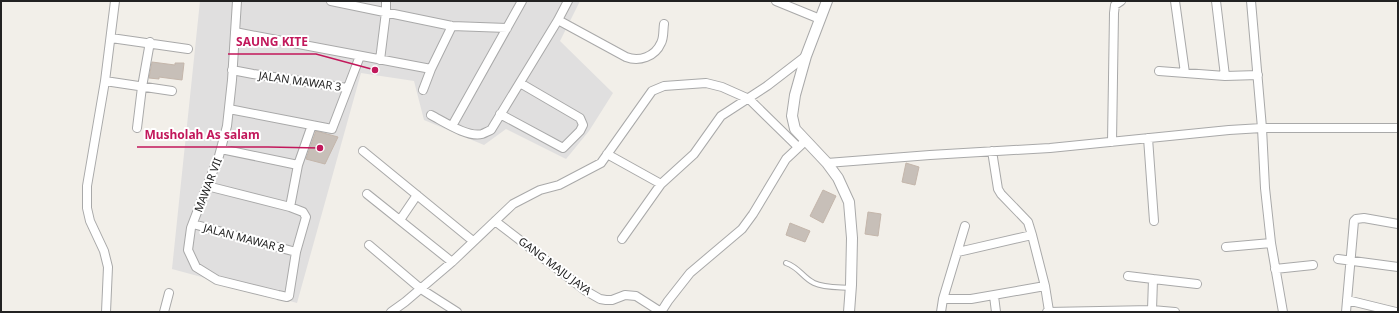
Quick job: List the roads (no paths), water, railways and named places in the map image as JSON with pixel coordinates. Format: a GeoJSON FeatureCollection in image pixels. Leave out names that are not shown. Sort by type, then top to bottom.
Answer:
{"type":"FeatureCollection","features":[{"type":"Feature","properties":{"kind":"street"},"geometry":{"type":"LineString","coordinates":[[106,312],[108,267],[104,251],[90,221],[87,208],[87,186],[106,81],[115,1]]}},
{"type":"Feature","properties":{"kind":"street","name":"MAWAR VII"},"geometry":{"type":"LineString","coordinates":[[237,1],[227,126],[220,156],[207,186],[192,228],[188,250],[196,267],[217,280],[287,296]]}},
{"type":"Feature","properties":{"kind":"street"},"geometry":{"type":"LineString","coordinates":[[331,1],[452,26],[508,28]]}},
{"type":"Feature","properties":{"kind":"street"},"geometry":{"type":"LineString","coordinates":[[380,60],[386,1]]}},
{"type":"Feature","properties":{"kind":"street"},"geometry":{"type":"LineString","coordinates":[[452,126],[522,1]]}},
{"type":"Feature","properties":{"kind":"street"},"geometry":{"type":"LineString","coordinates":[[431,115],[452,126],[473,134],[482,134],[491,130],[568,1]]}},
{"type":"Feature","properties":{"kind":"street"},"geometry":{"type":"LineString","coordinates":[[776,1],[820,19]]}},
{"type":"Feature","properties":{"kind":"street"},"geometry":{"type":"LineString","coordinates":[[802,144],[795,129],[792,116],[795,95],[806,56],[827,1]]}},
{"type":"Feature","properties":{"kind":"street"},"geometry":{"type":"LineString","coordinates":[[1112,142],[1114,13],[1115,5],[1121,1]]}},
{"type":"Feature","properties":{"kind":"street"},"geometry":{"type":"LineString","coordinates":[[1175,1],[1185,73]]}},
{"type":"Feature","properties":{"kind":"street"},"geometry":{"type":"LineString","coordinates":[[1216,1],[1225,76]]}},
{"type":"Feature","properties":{"kind":"street"},"geometry":{"type":"LineString","coordinates":[[1251,1],[1262,128],[1265,188],[1271,243],[1283,312]]}},
{"type":"Feature","properties":{"kind":"street"},"geometry":{"type":"LineString","coordinates":[[558,20],[626,57],[637,60],[653,53],[660,46],[662,42],[664,24]]}},
{"type":"Feature","properties":{"kind":"street"},"geometry":{"type":"LineString","coordinates":[[423,90],[430,69],[452,26]]}},
{"type":"Feature","properties":{"kind":"street"},"geometry":{"type":"LineString","coordinates":[[235,32],[430,69]]}},
{"type":"Feature","properties":{"kind":"street"},"geometry":{"type":"LineString","coordinates":[[111,38],[188,48]]}},
{"type":"Feature","properties":{"kind":"street"},"geometry":{"type":"LineString","coordinates":[[137,128],[150,42]]}},
{"type":"Feature","properties":{"kind":"street"},"geometry":{"type":"LineString","coordinates":[[347,88],[360,56]]}},
{"type":"Feature","properties":{"kind":"street"},"geometry":{"type":"LineString","coordinates":[[622,239],[661,184],[694,154],[722,116],[749,99],[806,56]]}},
{"type":"Feature","properties":{"kind":"street","name":"JALAN MAWAR 3"},"geometry":{"type":"LineString","coordinates":[[232,70],[347,88],[332,129],[312,125]]}},
{"type":"Feature","properties":{"kind":"street"},"geometry":{"type":"LineString","coordinates":[[1159,71],[1225,76],[1258,75]]}},
{"type":"Feature","properties":{"kind":"street"},"geometry":{"type":"LineString","coordinates":[[106,81],[172,91]]}},
{"type":"Feature","properties":{"kind":"street"},"geometry":{"type":"LineString","coordinates":[[500,114],[563,148],[580,131],[583,125],[580,118],[520,82]]}},
{"type":"Feature","properties":{"kind":"street"},"geometry":{"type":"LineString","coordinates":[[391,312],[421,289],[452,262],[472,241],[513,204],[540,190],[559,185],[601,163],[652,91],[664,86],[706,83],[722,87],[749,99],[827,163],[838,178],[849,202],[852,238],[849,312]]}},
{"type":"Feature","properties":{"kind":"street"},"geometry":{"type":"LineString","coordinates":[[229,109],[312,125],[298,165],[290,207]]}},
{"type":"Feature","properties":{"kind":"street"},"geometry":{"type":"LineString","coordinates":[[827,163],[1050,148],[1262,128],[1398,128]]}},
{"type":"Feature","properties":{"kind":"street"},"geometry":{"type":"LineString","coordinates":[[1148,138],[1154,221]]}},
{"type":"Feature","properties":{"kind":"street"},"geometry":{"type":"LineString","coordinates":[[661,312],[690,273],[742,229],[754,214],[786,159],[802,144]]}},
{"type":"Feature","properties":{"kind":"street"},"geometry":{"type":"LineString","coordinates":[[221,149],[298,165]]}},
{"type":"Feature","properties":{"kind":"street"},"geometry":{"type":"LineString","coordinates":[[363,151],[472,241]]}},
{"type":"Feature","properties":{"kind":"street"},"geometry":{"type":"LineString","coordinates":[[992,151],[998,188],[1001,194],[1028,222],[1045,286],[1048,312],[1152,310],[1175,312]]}},
{"type":"Feature","properties":{"kind":"street"},"geometry":{"type":"LineString","coordinates":[[607,154],[661,184]]}},
{"type":"Feature","properties":{"kind":"street"},"geometry":{"type":"LineString","coordinates":[[207,186],[290,207],[303,212],[306,217],[296,252]]}},
{"type":"Feature","properties":{"kind":"street"},"geometry":{"type":"LineString","coordinates":[[368,194],[452,262]]}},
{"type":"Feature","properties":{"kind":"street"},"geometry":{"type":"LineString","coordinates":[[400,220],[417,195]]}},
{"type":"Feature","properties":{"kind":"street"},"geometry":{"type":"LineString","coordinates":[[1346,312],[1354,221],[1356,219],[1364,218],[1398,224]]}},
{"type":"Feature","properties":{"kind":"street","name":"GANG MAJU JAYA"},"geometry":{"type":"LineString","coordinates":[[495,221],[586,291],[600,299],[612,300],[625,295],[636,296],[661,312]]}},
{"type":"Feature","properties":{"kind":"street","name":"JALAN MAWAR 8"},"geometry":{"type":"LineString","coordinates":[[194,224],[296,252],[291,292],[287,296]]}},
{"type":"Feature","properties":{"kind":"street"},"geometry":{"type":"LineString","coordinates":[[941,312],[943,300],[965,226]]}},
{"type":"Feature","properties":{"kind":"street"},"geometry":{"type":"LineString","coordinates":[[958,252],[1032,235]]}},
{"type":"Feature","properties":{"kind":"street"},"geometry":{"type":"LineString","coordinates":[[1226,247],[1271,243]]}},
{"type":"Feature","properties":{"kind":"street"},"geometry":{"type":"LineString","coordinates":[[370,245],[421,289],[457,312]]}},
{"type":"Feature","properties":{"kind":"street"},"geometry":{"type":"LineString","coordinates":[[1338,260],[1398,267]]}},
{"type":"Feature","properties":{"kind":"street"},"geometry":{"type":"LineString","coordinates":[[1275,268],[1313,265]]}},
{"type":"Feature","properties":{"kind":"street"},"geometry":{"type":"LineString","coordinates":[[1128,276],[1197,284]]}},
{"type":"Feature","properties":{"kind":"street"},"geometry":{"type":"LineString","coordinates":[[1152,310],[1153,278]]}},
{"type":"Feature","properties":{"kind":"street"},"geometry":{"type":"LineString","coordinates":[[943,300],[994,296],[1045,286]]}},
{"type":"Feature","properties":{"kind":"street"},"geometry":{"type":"LineString","coordinates":[[164,312],[169,293]]}},
{"type":"Feature","properties":{"kind":"street"},"geometry":{"type":"LineString","coordinates":[[994,296],[996,312]]}},
{"type":"Feature","properties":{"kind":"street"},"geometry":{"type":"LineString","coordinates":[[1347,300],[1396,312]]}},
{"type":"Feature","properties":{"kind":"lane"},"geometry":{"type":"LineString","coordinates":[[786,263],[793,266],[813,282],[820,285],[851,288]]}},
{"type":"Feature","properties":{"kind":"place","name":"SAUNG KITE"},"geometry":{"type":"Point","coordinates":[375,70]}},
{"type":"Feature","properties":{"kind":"place","name":"Musholah As salam"},"geometry":{"type":"Point","coordinates":[320,148]}}]}
